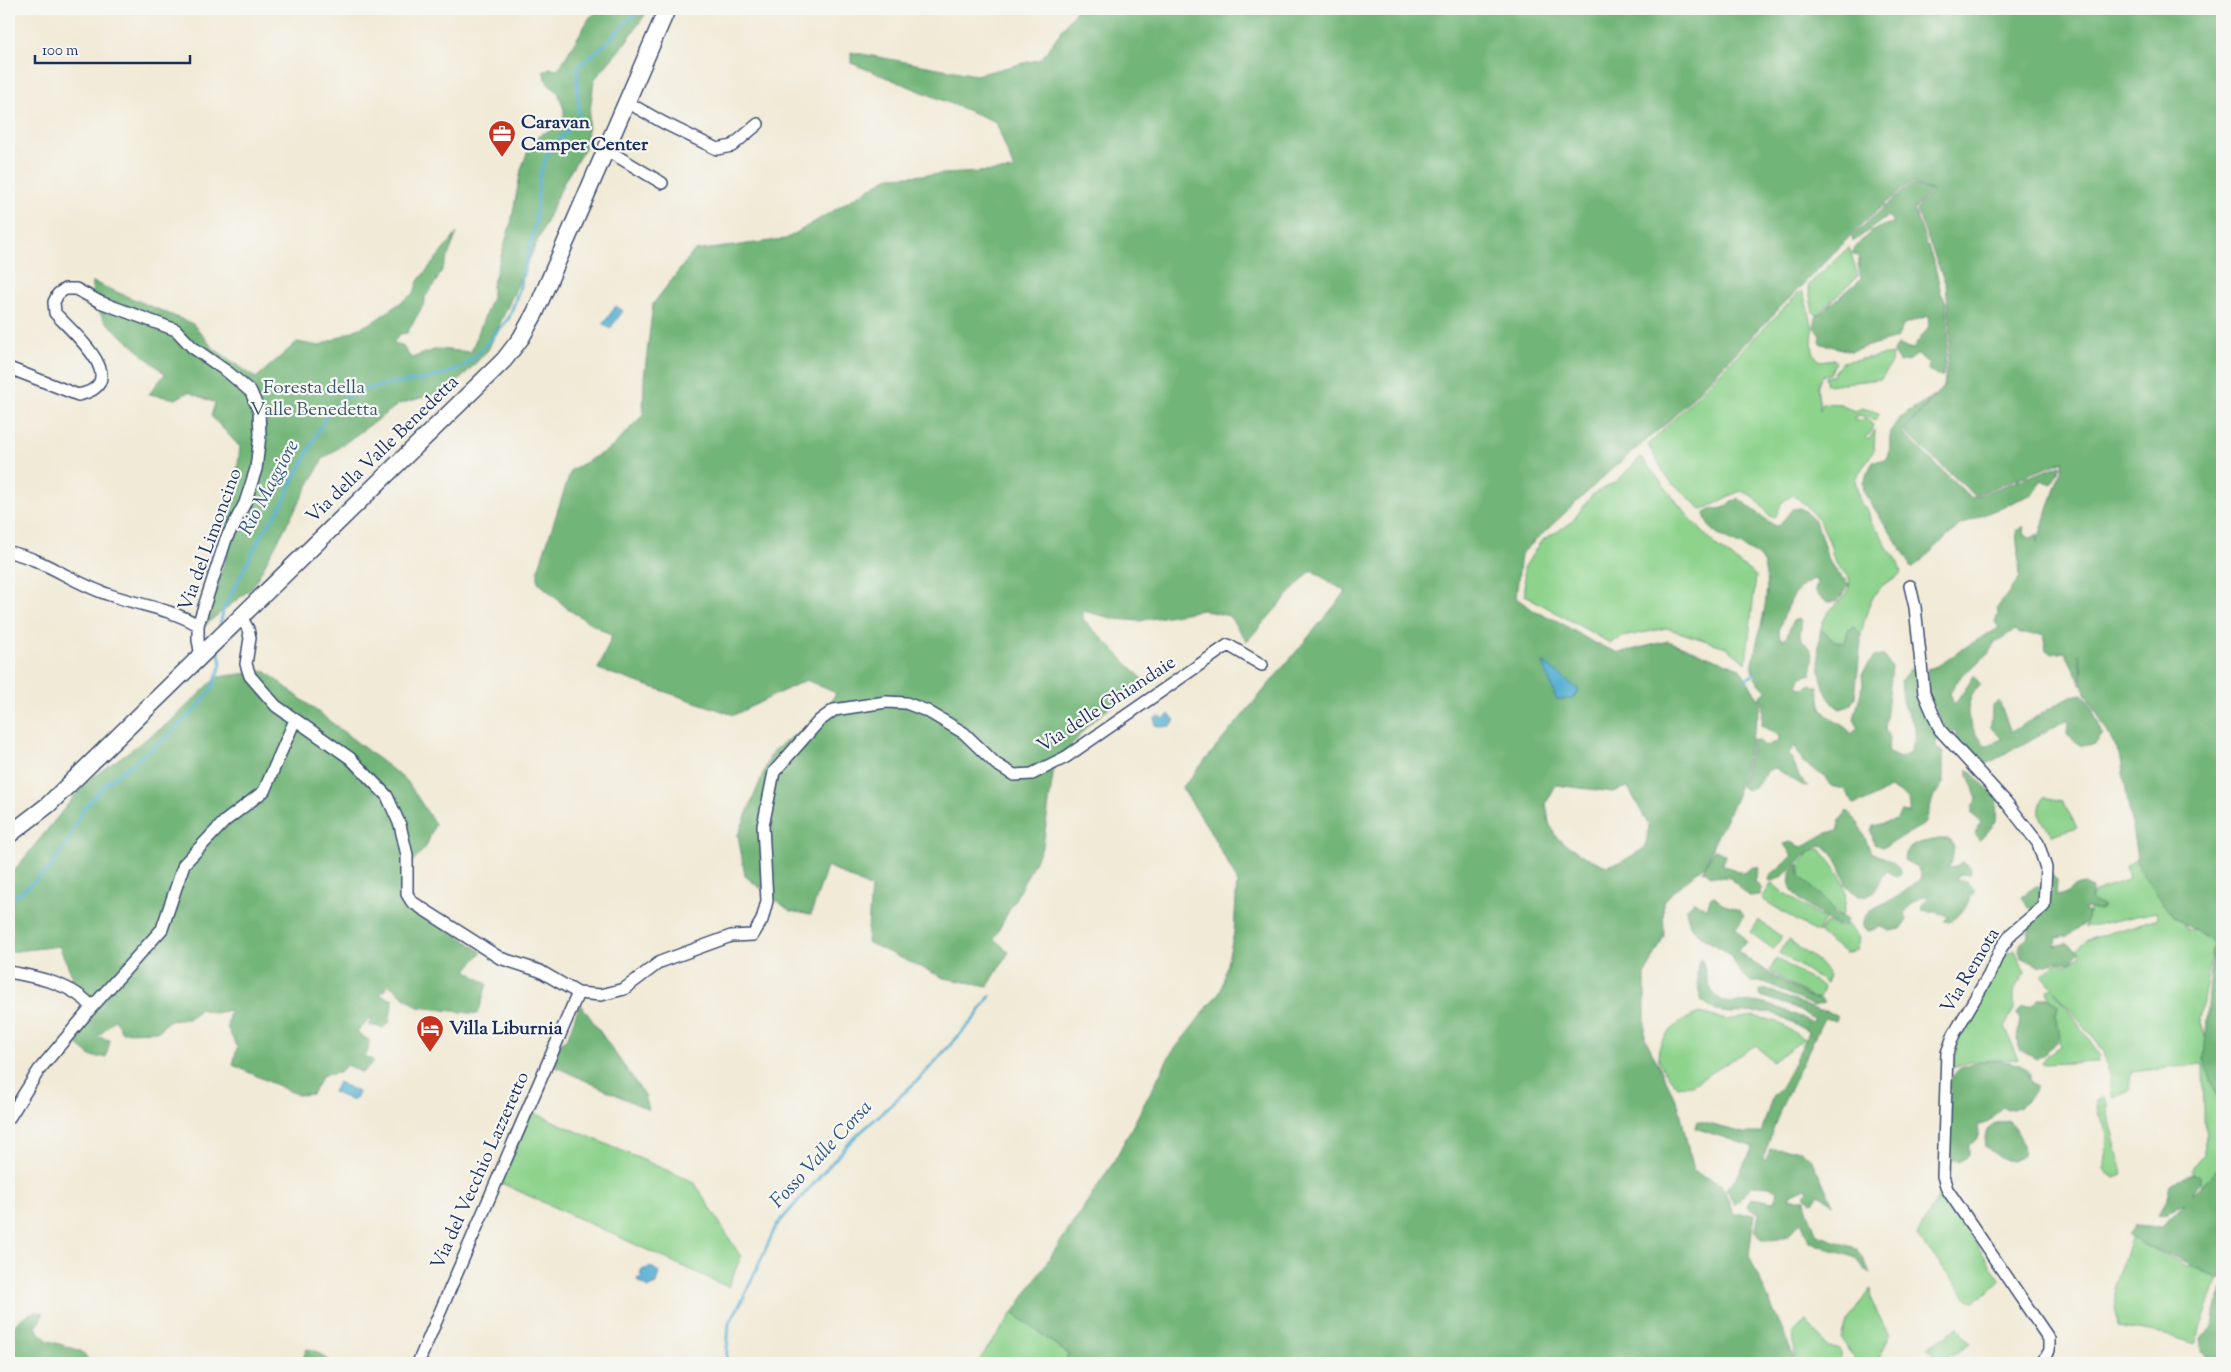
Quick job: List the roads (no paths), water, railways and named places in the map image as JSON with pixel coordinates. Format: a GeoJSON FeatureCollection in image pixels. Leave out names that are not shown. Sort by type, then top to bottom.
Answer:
{"type":"FeatureCollection","features":[{"type":"Feature","properties":{"kind":"main road","name":"Via della Valle Benedetta"},"geometry":{"type":"LineString","coordinates":[[9,835],[48,805],[504,360],[522,338],[535,313],[625,101],[667,9]]}},
{"type":"Feature","properties":{"kind":"street"},"geometry":{"type":"LineString","coordinates":[[625,101],[717,149],[732,146],[758,124]]}},
{"type":"Feature","properties":{"kind":"street"},"geometry":{"type":"LineString","coordinates":[[605,149],[662,184]]}},
{"type":"Feature","properties":{"kind":"street","name":"Via del Limoncino"},"geometry":{"type":"LineString","coordinates":[[9,368],[78,395],[89,392],[99,385],[103,376],[100,365],[55,312],[54,302],[58,294],[65,289],[76,290],[100,302],[176,330],[192,347],[229,373],[251,392],[259,411],[260,435],[256,469],[245,503],[226,539],[198,625],[198,640],[205,652]]}},
{"type":"Feature","properties":{"kind":"street"},"geometry":{"type":"LineString","coordinates":[[9,552],[38,561],[108,594],[147,604],[198,625]]}},
{"type":"Feature","properties":{"kind":"street","name":"Via Remota"},"geometry":{"type":"LineString","coordinates":[[1910,586],[1915,607],[1924,693],[1940,730],[2006,802],[2038,842],[2046,868],[2044,906],[2012,934],[2001,948],[1989,975],[1954,1034],[1947,1053],[1943,1176],[1947,1189],[2049,1339],[2049,1350],[2042,1363]]}},
{"type":"Feature","properties":{"kind":"street","name":"Via delle Ghiandaie"},"geometry":{"type":"LineString","coordinates":[[241,617],[248,629],[250,638],[246,664],[250,676],[276,706],[350,758],[387,796],[400,825],[407,855],[407,894],[412,902],[500,958],[540,971],[578,993],[601,995],[624,989],[660,962],[732,936],[753,935],[762,920],[767,901],[763,826],[774,772],[818,721],[834,710],[886,702],[906,703],[927,711],[964,734],[996,764],[1014,774],[1032,774],[1066,757],[1228,645],[1262,665]]}},
{"type":"Feature","properties":{"kind":"street"},"geometry":{"type":"LineString","coordinates":[[9,1118],[39,1070],[162,930],[184,864],[225,821],[264,791],[295,720]]}},
{"type":"Feature","properties":{"kind":"street"},"geometry":{"type":"LineString","coordinates":[[9,972],[59,985],[85,999],[92,1008]]}},
{"type":"Feature","properties":{"kind":"street","name":"Via del Vecchio Lazzeretto"},"geometry":{"type":"LineString","coordinates":[[418,1363],[578,993]]}},
{"type":"Feature","properties":{"kind":"water"},"geometry":{"type":"Polygon","coordinates":[[[616,306],[623,311],[610,329],[603,324],[616,306]]]}},
{"type":"Feature","properties":{"kind":"water"},"geometry":{"type":"Polygon","coordinates":[[[1543,662],[1579,690],[1572,699],[1556,699],[1543,662]]]}},
{"type":"Feature","properties":{"kind":"water"},"geometry":{"type":"Polygon","coordinates":[[[1169,714],[1175,720],[1171,726],[1162,727],[1155,725],[1155,718],[1159,716],[1164,719],[1169,714]]]}},
{"type":"Feature","properties":{"kind":"water"},"geometry":{"type":"Polygon","coordinates":[[[338,1082],[358,1092],[357,1097],[353,1101],[333,1092],[338,1082]]]}},
{"type":"Feature","properties":{"kind":"water"},"geometry":{"type":"Polygon","coordinates":[[[650,1266],[659,1272],[656,1284],[648,1288],[637,1281],[638,1278],[642,1278],[640,1273],[642,1269],[650,1266]]]}},
{"type":"Feature","properties":{"kind":"waterway","name":"Rio Maggiore"},"geometry":{"type":"LineString","coordinates":[[219,629],[224,608],[262,534],[279,510],[326,416],[342,400],[361,391],[388,384],[422,380],[445,374],[464,366],[476,356],[509,318],[519,290],[534,232],[540,174],[548,154],[579,116],[577,68],[603,46],[640,9]]}},
{"type":"Feature","properties":{"kind":"waterway","name":"Rio Maggiore"},"geometry":{"type":"LineString","coordinates":[[9,902],[47,871],[68,842],[81,812],[106,784],[168,736],[197,708],[212,689],[221,664],[218,648]]}},
{"type":"Feature","properties":{"kind":"waterway"},"geometry":{"type":"LineString","coordinates":[[1745,680],[1754,674]]}},
{"type":"Feature","properties":{"kind":"waterway","name":"Fosso Valle Corsa"},"geometry":{"type":"LineString","coordinates":[[726,1363],[729,1323],[743,1299],[776,1226],[851,1141],[919,1079],[975,1018],[990,996]]}},
{"type":"Feature","properties":{"kind":"place","name":"Caravan Camper Center"},"geometry":{"type":"Point","coordinates":[502,158]}},
{"type":"Feature","properties":{"kind":"place","name":"Villa Liburnia"},"geometry":{"type":"Point","coordinates":[430,1053]}},
{"type":"Feature","properties":{"kind":"park label","name":"Foresta della Valle Benedetta"},"geometry":{"type":"Point","coordinates":[314,399]}}]}
